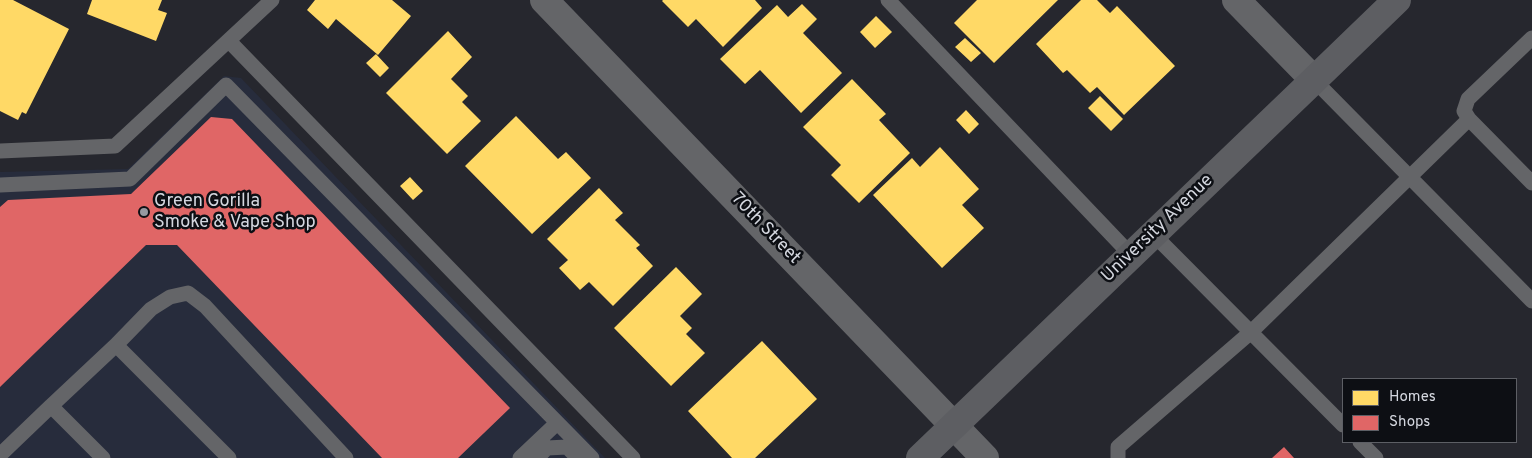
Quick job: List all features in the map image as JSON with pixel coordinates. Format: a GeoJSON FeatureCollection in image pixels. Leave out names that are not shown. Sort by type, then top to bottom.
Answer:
{"type":"FeatureCollection","features":[{"type":"Feature","properties":{"kind":"main road","name":"University Avenue"},"geometry":{"type":"LineString","coordinates":[[920,458],[1396,0]]}},
{"type":"Feature","properties":{"kind":"street","name":"70th Street"},"geometry":{"type":"LineString","coordinates":[[544,0],[985,458]]}},
{"type":"Feature","properties":{"kind":"street"},"geometry":{"type":"LineString","coordinates":[[1236,0],[1314,80]]}},
{"type":"Feature","properties":{"kind":"lane"},"geometry":{"type":"LineString","coordinates":[[0,151],[115,146],[272,0]]}},
{"type":"Feature","properties":{"kind":"lane"},"geometry":{"type":"LineString","coordinates":[[888,0],[1131,255]]}},
{"type":"Feature","properties":{"kind":"lane"},"geometry":{"type":"LineString","coordinates":[[1532,38],[1468,99],[1464,111],[1469,119],[1532,183]]}},
{"type":"Feature","properties":{"kind":"lane"},"geometry":{"type":"LineString","coordinates":[[229,41],[633,458]]}},
{"type":"Feature","properties":{"kind":"lane"},"geometry":{"type":"LineString","coordinates":[[1314,80],[1532,301]]}},
{"type":"Feature","properties":{"kind":"lane"},"geometry":{"type":"LineString","coordinates":[[0,185],[130,179],[226,85],[592,458]]}},
{"type":"Feature","properties":{"kind":"lane"},"geometry":{"type":"LineString","coordinates":[[1118,458],[1118,447],[1251,332],[1469,119]]}},
{"type":"Feature","properties":{"kind":"lane"},"geometry":{"type":"LineString","coordinates":[[1153,234],[1342,424]]}},
{"type":"Feature","properties":{"kind":"lane"},"geometry":{"type":"LineString","coordinates":[[0,455],[116,345],[151,309],[170,297],[188,293],[205,306],[346,458]]}},
{"type":"Feature","properties":{"kind":"lane"},"geometry":{"type":"LineString","coordinates":[[116,345],[228,458]]}},
{"type":"Feature","properties":{"kind":"lane"},"geometry":{"type":"LineString","coordinates":[[51,406],[103,458]]}},
{"type":"Feature","properties":{"kind":"lane"},"geometry":{"type":"LineString","coordinates":[[520,458],[557,423]]}},
{"type":"Feature","properties":{"kind":"lane"},"geometry":{"type":"LineString","coordinates":[[1361,443],[1376,458]]}},
{"type":"Feature","properties":{"kind":"lane"},"geometry":{"type":"LineString","coordinates":[[537,458],[547,448],[567,447],[578,458]]}},
{"type":"Feature","properties":{"kind":"shaded area"},"geometry":{"type":"Polygon","coordinates":[[[224,76],[241,78],[605,458],[0,458],[0,172],[128,169],[224,76]]]}},
{"type":"Feature","properties":{"kind":"building: Homes"},"geometry":{"type":"Polygon","coordinates":[[[0,0],[13,0],[69,29],[26,114],[22,112],[18,120],[0,111],[0,0]]]}},
{"type":"Feature","properties":{"kind":"building: Homes"},"geometry":{"type":"Polygon","coordinates":[[[92,0],[162,0],[158,10],[167,13],[156,41],[87,14],[92,0]]]}},
{"type":"Feature","properties":{"kind":"building: Homes"},"geometry":{"type":"Polygon","coordinates":[[[315,0],[392,0],[411,16],[378,55],[336,19],[328,29],[307,10],[315,0]]]}},
{"type":"Feature","properties":{"kind":"building: Homes"},"geometry":{"type":"Polygon","coordinates":[[[663,0],[755,0],[762,8],[723,47],[696,19],[688,27],[663,0]]]}},
{"type":"Feature","properties":{"kind":"building: Homes"},"geometry":{"type":"Polygon","coordinates":[[[977,0],[1058,0],[994,63],[954,23],[977,0]]]}},
{"type":"Feature","properties":{"kind":"building: Homes"},"geometry":{"type":"Polygon","coordinates":[[[1081,0],[1097,0],[1110,13],[1117,6],[1175,66],[1124,115],[1097,87],[1090,93],[1067,70],[1063,73],[1036,44],[1081,0]]]}},
{"type":"Feature","properties":{"kind":"building: Homes"},"geometry":{"type":"Polygon","coordinates":[[[802,4],[817,19],[803,33],[842,73],[801,113],[760,70],[745,84],[720,59],[777,5],[788,17],[802,4]]]}},
{"type":"Feature","properties":{"kind":"building: Homes"},"geometry":{"type":"Polygon","coordinates":[[[876,16],[892,32],[875,48],[860,32],[876,16]]]}},
{"type":"Feature","properties":{"kind":"building: Homes"},"geometry":{"type":"Polygon","coordinates":[[[448,31],[472,57],[451,79],[468,96],[462,102],[481,121],[447,154],[386,93],[448,31]]]}},
{"type":"Feature","properties":{"kind":"building: Homes"},"geometry":{"type":"Polygon","coordinates":[[[965,38],[981,53],[971,62],[955,47],[965,38]]]}},
{"type":"Feature","properties":{"kind":"building: Homes"},"geometry":{"type":"Polygon","coordinates":[[[376,54],[389,68],[380,77],[366,63],[376,54]]]}},
{"type":"Feature","properties":{"kind":"building: Homes"},"geometry":{"type":"Polygon","coordinates":[[[852,79],[886,114],[879,120],[910,153],[859,203],[831,175],[841,165],[803,127],[852,79]]]}},
{"type":"Feature","properties":{"kind":"building: Homes"},"geometry":{"type":"Polygon","coordinates":[[[1100,96],[1123,119],[1111,131],[1088,108],[1100,96]]]}},
{"type":"Feature","properties":{"kind":"building: Homes"},"geometry":{"type":"Polygon","coordinates":[[[966,110],[979,124],[969,134],[956,120],[966,110]]]}},
{"type":"Feature","properties":{"kind":"building: Homes"},"geometry":{"type":"Polygon","coordinates":[[[516,116],[558,159],[566,152],[591,178],[532,234],[465,166],[516,116]]]}},
{"type":"Feature","properties":{"kind":"building: Homes"},"geometry":{"type":"Polygon","coordinates":[[[940,147],[979,189],[962,205],[984,228],[942,268],[873,195],[912,158],[920,167],[940,147]]]}},
{"type":"Feature","properties":{"kind":"building: Homes"},"geometry":{"type":"Polygon","coordinates":[[[410,177],[423,191],[413,200],[400,186],[410,177]]]}},
{"type":"Feature","properties":{"kind":"building: Homes"},"geometry":{"type":"Polygon","coordinates":[[[599,188],[623,213],[615,220],[640,245],[636,248],[653,266],[613,306],[589,282],[580,290],[559,268],[568,260],[547,239],[599,188]]]}},
{"type":"Feature","properties":{"kind":"building: Homes"},"geometry":{"type":"Polygon","coordinates":[[[676,267],[702,294],[680,316],[692,328],[686,334],[705,353],[671,386],[614,328],[676,267]]]}},
{"type":"Feature","properties":{"kind":"building: Homes"},"geometry":{"type":"Polygon","coordinates":[[[762,341],[817,399],[755,458],[732,458],[688,411],[762,341]]]}},
{"type":"Feature","properties":{"kind":"building: Shops"},"geometry":{"type":"Polygon","coordinates":[[[211,117],[232,119],[510,408],[458,458],[382,458],[177,245],[146,245],[0,387],[0,207],[8,200],[131,194],[211,117]]]}},
{"type":"Feature","properties":{"kind":"building: Shops"},"geometry":{"type":"Polygon","coordinates":[[[1284,447],[1294,458],[1272,458],[1284,447]]]}},
{"type":"Feature","properties":{"kind":"place","name":"Green Gorilla Smoke & Vape Shop"},"geometry":{"type":"Point","coordinates":[144,212]}}]}
